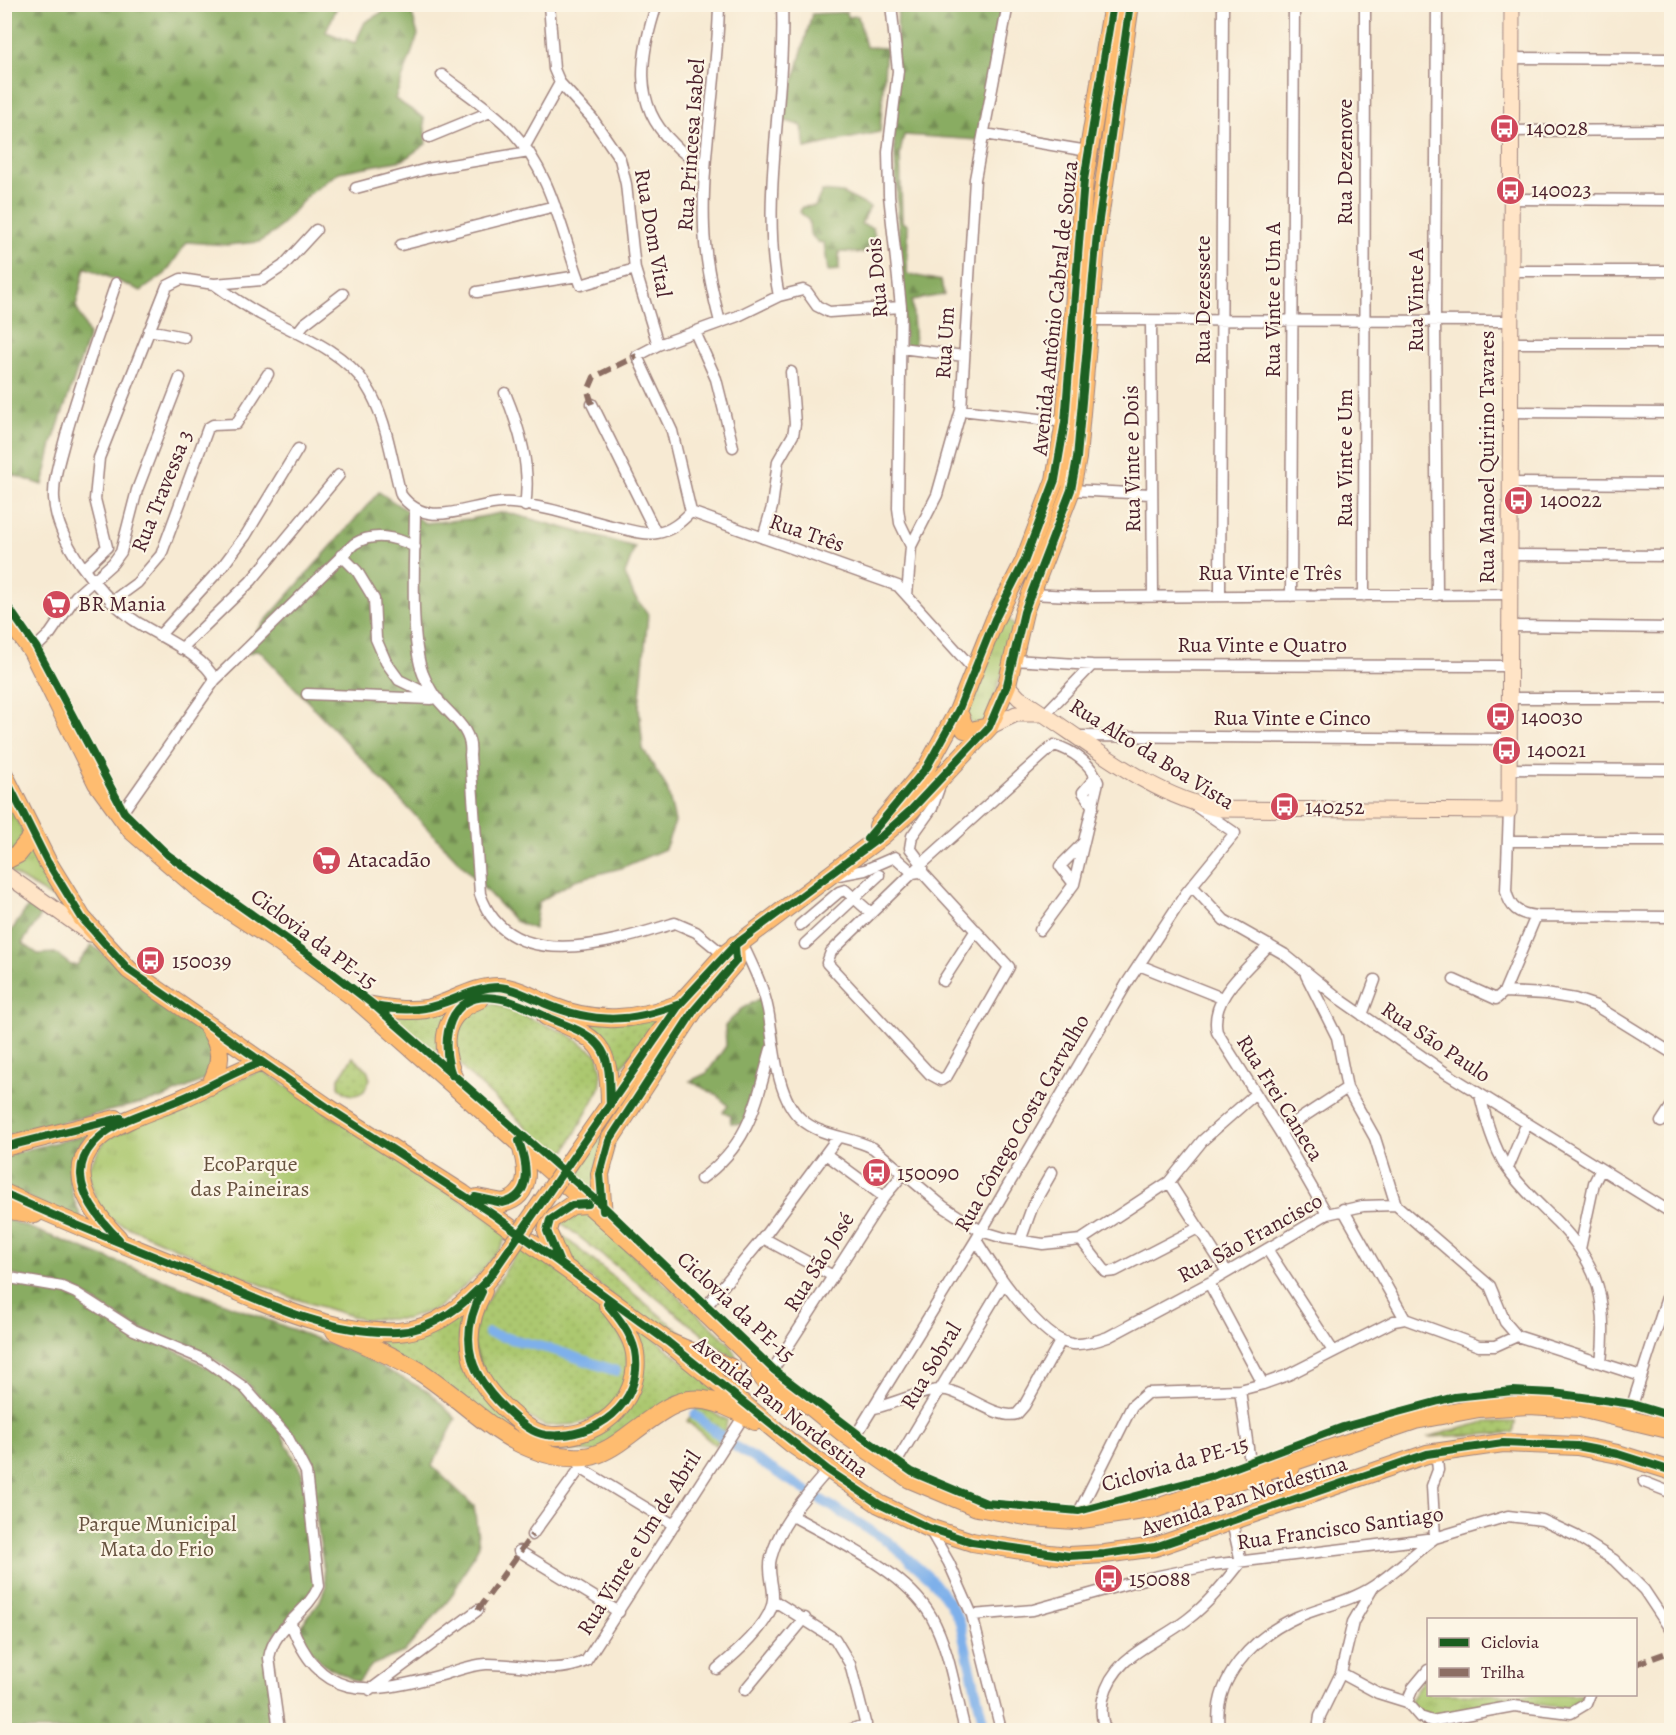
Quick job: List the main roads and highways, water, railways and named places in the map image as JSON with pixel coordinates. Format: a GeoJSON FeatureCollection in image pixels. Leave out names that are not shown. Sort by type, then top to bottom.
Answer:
{"type":"FeatureCollection","features":[{"type":"Feature","properties":{"kind":"highway","name":"Avenida Antônio Cabral de Souza"},"geometry":{"type":"LineString","coordinates":[[856,853],[927,767],[958,711],[995,619],[1039,524],[1055,480],[1065,422],[1080,222],[1088,151],[1113,4]]}},
{"type":"Feature","properties":{"kind":"highway","name":"Avenida Antônio Cabral de Souza"},"geometry":{"type":"LineString","coordinates":[[4,1193],[58,1219],[315,1321],[399,1332],[427,1325],[469,1300],[503,1259],[680,1004],[733,947],[883,835],[989,727],[1007,685],[1031,594],[1071,490],[1081,429],[1097,233],[1130,4]]}},
{"type":"Feature","properties":{"kind":"highway","name":"Avenida Pan Nordestina"},"geometry":{"type":"LineString","coordinates":[[4,612],[32,651],[97,783],[119,817],[182,876],[316,969],[362,1004],[603,1217],[770,1374],[853,1440],[893,1468],[929,1488],[977,1506],[1031,1517],[1075,1520],[1157,1508],[1415,1420],[1479,1407],[1557,1407],[1628,1418],[1671,1430]]}},
{"type":"Feature","properties":{"kind":"highway"},"geometry":{"type":"LineString","coordinates":[[995,619],[1007,619],[1020,629]]}},
{"type":"Feature","properties":{"kind":"highway"},"geometry":{"type":"LineString","coordinates":[[958,711],[965,729],[971,731],[989,727]]}},
{"type":"Feature","properties":{"kind":"highway"},"geometry":{"type":"LineString","coordinates":[[4,775],[66,893],[103,944],[129,969],[327,1107],[464,1194],[668,1342],[731,1368]]}},
{"type":"Feature","properties":{"kind":"highway"},"geometry":{"type":"LineString","coordinates":[[4,861],[18,854],[34,834]]}},
{"type":"Feature","properties":{"kind":"highway"},"geometry":{"type":"LineString","coordinates":[[603,1217],[600,1174],[609,1141],[694,1009],[736,961],[733,947]]}},
{"type":"Feature","properties":{"kind":"highway"},"geometry":{"type":"LineString","coordinates":[[362,1004],[403,1010],[425,1009],[472,992],[501,987],[564,1011],[596,1020],[653,1014],[680,1004]]}},
{"type":"Feature","properties":{"kind":"highway"},"geometry":{"type":"LineString","coordinates":[[458,1091],[446,1058],[445,1031],[460,1009],[469,1002],[482,998],[496,998],[571,1027],[595,1041],[607,1062],[610,1104]]}},
{"type":"Feature","properties":{"kind":"highway"},"geometry":{"type":"LineString","coordinates":[[204,1020],[216,1037],[220,1052],[218,1071],[210,1086]]}},
{"type":"Feature","properties":{"kind":"highway"},"geometry":{"type":"LineString","coordinates":[[123,1244],[97,1217],[87,1202],[81,1185],[82,1170],[88,1151],[102,1135],[126,1120],[262,1062]]}},
{"type":"Feature","properties":{"kind":"highway"},"geometry":{"type":"LineString","coordinates":[[4,1148],[151,1111]]}},
{"type":"Feature","properties":{"kind":"highway"},"geometry":{"type":"LineString","coordinates":[[464,1194],[503,1203],[519,1195],[525,1184],[527,1172],[519,1141]]}},
{"type":"Feature","properties":{"kind":"highway"},"geometry":{"type":"LineString","coordinates":[[560,1263],[547,1231],[550,1221],[572,1205],[588,1204]]}},
{"type":"Feature","properties":{"kind":"highway","name":"Avenida Antônio Cabral de Souza"},"geometry":{"type":"LineString","coordinates":[[4,1209],[58,1219]]}},
{"type":"Feature","properties":{"kind":"highway"},"geometry":{"type":"LineString","coordinates":[[489,1278],[470,1322],[471,1359],[481,1383],[492,1396],[518,1421],[543,1434],[580,1433],[603,1423],[626,1400],[632,1386],[636,1367],[635,1350],[622,1325],[595,1290]]}},
{"type":"Feature","properties":{"kind":"highway"},"geometry":{"type":"LineString","coordinates":[[315,1321],[423,1374],[527,1448],[584,1463],[611,1448],[661,1409],[688,1400],[715,1402],[747,1411]]}},
{"type":"Feature","properties":{"kind":"highway","name":"Avenida Pan Nordestina"},"geometry":{"type":"LineString","coordinates":[[668,1342],[747,1411],[879,1504],[929,1528],[972,1542],[1069,1556],[1155,1547],[1426,1454],[1503,1443],[1540,1443],[1618,1454],[1671,1471]]}},
{"type":"Feature","properties":{"kind":"highway"},"geometry":{"type":"LineString","coordinates":[[740,1347],[783,1404]]}},
{"type":"Feature","properties":{"kind":"highway"},"geometry":{"type":"LineString","coordinates":[[1293,1463],[1287,1476],[1287,1484],[1299,1498]]}},
{"type":"Feature","properties":{"kind":"highway"},"geometry":{"type":"LineString","coordinates":[[1252,1477],[1270,1490],[1271,1508]]}},
{"type":"Feature","properties":{"kind":"main road","name":"Rua Manoel Quirino Tavares"},"geometry":{"type":"LineString","coordinates":[[1509,812],[1512,4]]}},
{"type":"Feature","properties":{"kind":"main road","name":"Rua Alto da Boa Vista"},"geometry":{"type":"LineString","coordinates":[[1007,685],[1019,698],[1120,765],[1194,805],[1220,808],[1509,812]]}},
{"type":"Feature","properties":{"kind":"main road","name":"Rua Alto da Boa Vista"},"geometry":{"type":"LineString","coordinates":[[989,727],[1016,714],[1045,714]]}},
{"type":"Feature","properties":{"kind":"main road"},"geometry":{"type":"LineString","coordinates":[[4,873],[103,944]]}},
{"type":"Feature","properties":{"kind":"waterway"},"geometry":{"type":"LineString","coordinates":[[488,1333],[554,1350],[616,1371]]}},
{"type":"Feature","properties":{"kind":"waterway"},"geometry":{"type":"LineString","coordinates":[[695,1415],[731,1444],[889,1542],[932,1580],[949,1602],[960,1622],[985,1730]]}},
{"type":"Feature","properties":{"kind":"place","name":"140028"},"geometry":{"type":"Point","coordinates":[1505,128]}},
{"type":"Feature","properties":{"kind":"place","name":"140023"},"geometry":{"type":"Point","coordinates":[1510,190]}},
{"type":"Feature","properties":{"kind":"place","name":"140022"},"geometry":{"type":"Point","coordinates":[1519,500]}},
{"type":"Feature","properties":{"kind":"place","name":"BR Mania"},"geometry":{"type":"Point","coordinates":[57,604]}},
{"type":"Feature","properties":{"kind":"place","name":"140030"},"geometry":{"type":"Point","coordinates":[1500,717]}},
{"type":"Feature","properties":{"kind":"place","name":"140021"},"geometry":{"type":"Point","coordinates":[1506,750]}},
{"type":"Feature","properties":{"kind":"place","name":"140252"},"geometry":{"type":"Point","coordinates":[1284,807]}},
{"type":"Feature","properties":{"kind":"place","name":"Atacadão"},"geometry":{"type":"Point","coordinates":[327,860]}},
{"type":"Feature","properties":{"kind":"place","name":"150039"},"geometry":{"type":"Point","coordinates":[151,961]}},
{"type":"Feature","properties":{"kind":"place","name":"150090"},"geometry":{"type":"Point","coordinates":[876,1173]}},
{"type":"Feature","properties":{"kind":"place","name":"150088"},"geometry":{"type":"Point","coordinates":[1108,1579]}},
{"type":"Feature","properties":{"kind":"park label","name":"EcoParque das Paineiras"},"geometry":{"type":"Point","coordinates":[250,1176]}},
{"type":"Feature","properties":{"kind":"park label","name":"Parque Municipal Mata do Frio"},"geometry":{"type":"Point","coordinates":[157,1536]}}]}
